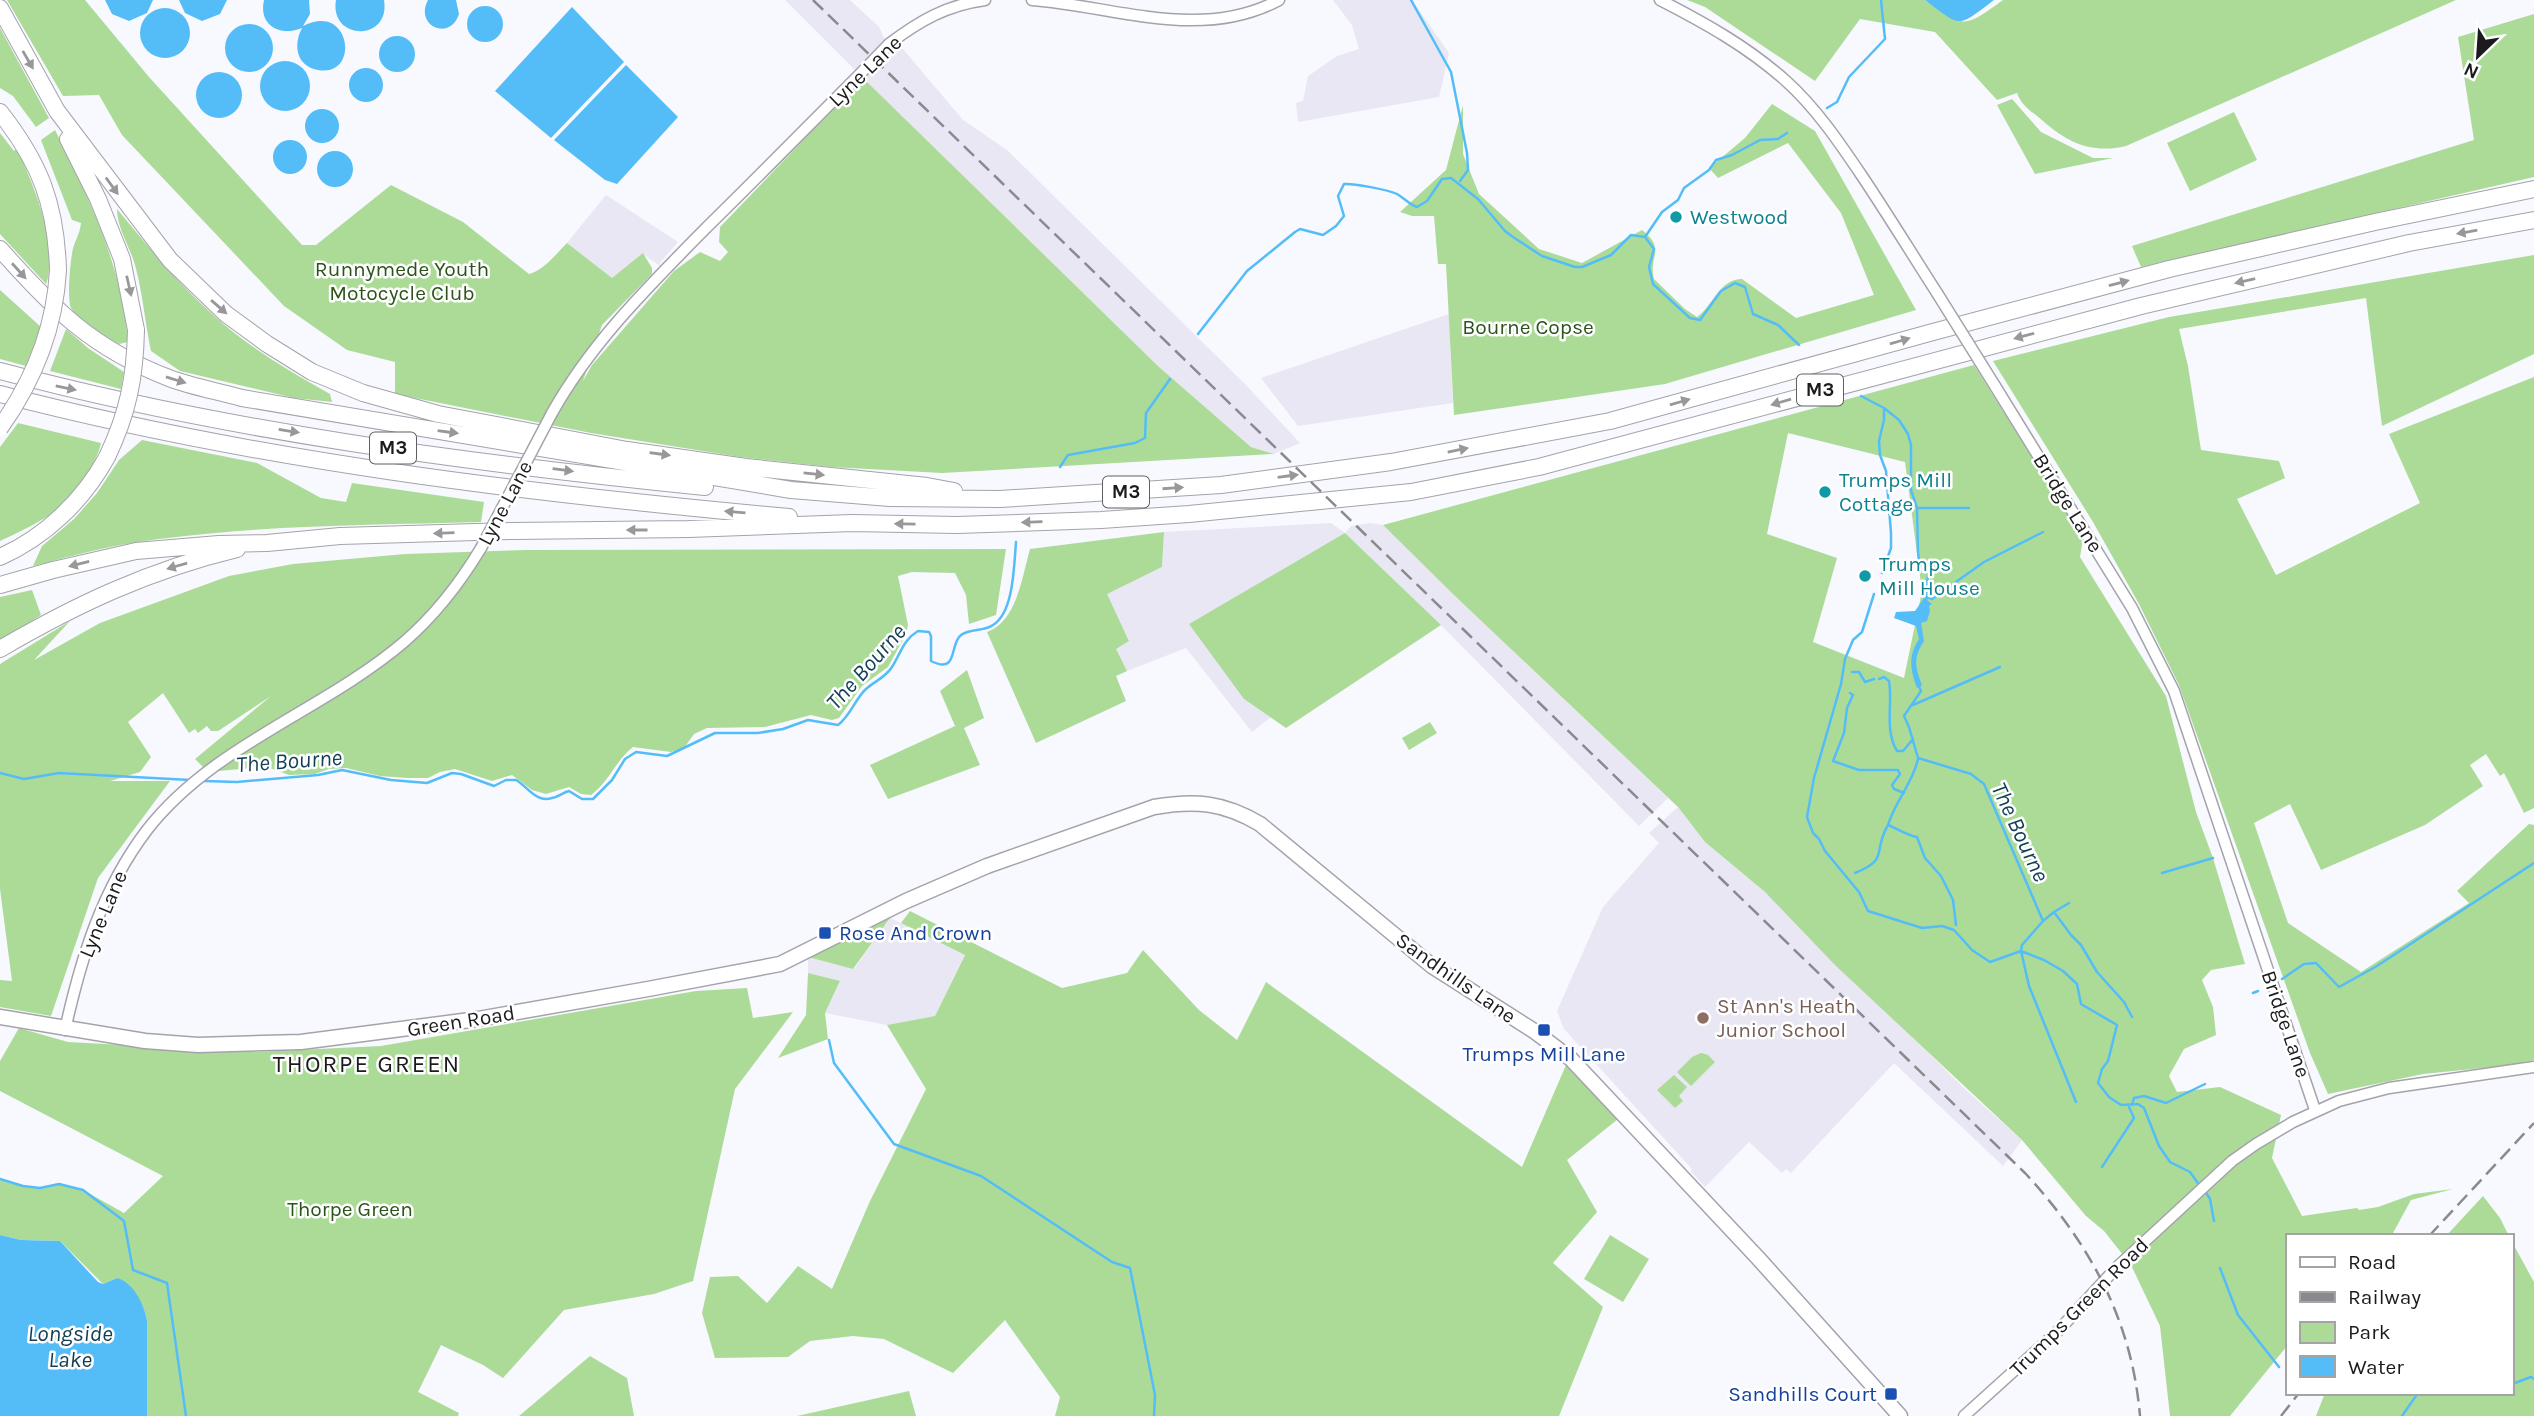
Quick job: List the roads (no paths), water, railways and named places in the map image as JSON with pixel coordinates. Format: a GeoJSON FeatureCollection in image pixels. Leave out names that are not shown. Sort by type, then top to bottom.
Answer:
{"type":"FeatureCollection","features":[{"type":"Feature","properties":{"kind":"highway"},"geometry":{"type":"LineString","coordinates":[[0,8],[57,111],[98,199],[122,259],[136,330],[136,359],[131,393],[107,457],[77,501],[57,521],[31,540],[0,557]]}},
{"type":"Feature","properties":{"kind":"highway"},"geometry":{"type":"LineString","coordinates":[[57,111],[162,251],[196,288],[267,344],[312,372],[363,393],[438,414],[627,450],[746,467],[927,486],[1000,499]]}},
{"type":"Feature","properties":{"kind":"highway"},"geometry":{"type":"LineString","coordinates":[[0,112],[23,141],[44,183],[54,220],[58,270],[53,317],[41,353],[24,390],[0,428]]}},
{"type":"Feature","properties":{"kind":"highway","name":"M3"},"geometry":{"type":"LineString","coordinates":[[0,371],[58,387],[233,422],[426,453],[746,491],[791,490],[890,498],[1000,499],[1221,485],[1391,462],[1610,421],[2169,269],[2534,189]]}},
{"type":"Feature","properties":{"kind":"highway","name":"M3"},"geometry":{"type":"LineString","coordinates":[[0,394],[192,437],[466,483],[638,503],[852,523],[957,525],[1189,514],[1411,492],[1539,467],[2141,306],[2409,243],[2534,220]]}},
{"type":"Feature","properties":{"kind":"highway"},"geometry":{"type":"LineString","coordinates":[[0,250],[38,292],[76,327],[124,358],[171,379],[242,398],[305,410],[791,490]]}},
{"type":"Feature","properties":{"kind":"highway"},"geometry":{"type":"LineString","coordinates":[[0,585],[136,551],[195,545],[340,536],[852,523]]}},
{"type":"Feature","properties":{"kind":"highway"},"geometry":{"type":"LineString","coordinates":[[0,649],[51,619],[140,578],[267,542]]}},
{"type":"Feature","properties":{"kind":"main road","name":"Sandhills Lane"},"geometry":{"type":"LineString","coordinates":[[906,901],[987,866],[1154,807],[1183,802],[1207,803],[1245,815],[1282,841],[1432,966],[1534,1031],[1571,1059],[1758,1258],[1900,1416]]}},
{"type":"Feature","properties":{"kind":"main road","name":"Green Road"},"geometry":{"type":"LineString","coordinates":[[0,1017],[65,1030],[145,1041],[225,1045],[301,1042],[478,1019],[780,964],[906,901]]}},
{"type":"Feature","properties":{"kind":"street","name":"Lyne Lane"},"geometry":{"type":"LineString","coordinates":[[65,1030],[89,938],[115,879],[148,828],[189,787],[234,753],[356,677],[403,642],[456,586],[481,548],[552,413],[587,356],[607,331],[889,44],[938,12],[985,0]]}},
{"type":"Feature","properties":{"kind":"street"},"geometry":{"type":"LineString","coordinates":[[1032,0],[1167,19],[1200,21],[1245,14],[1279,0]]}},
{"type":"Feature","properties":{"kind":"street","name":"Bridge Lane"},"geometry":{"type":"LineString","coordinates":[[1660,0],[1747,49],[1787,82],[1836,137],[1937,293],[2132,608],[2174,691],[2315,1110]]}},
{"type":"Feature","properties":{"kind":"street"},"geometry":{"type":"LineString","coordinates":[[2315,1110],[2389,1088],[2534,1067]]}},
{"type":"Feature","properties":{"kind":"street","name":"Trumps Green Road"},"geometry":{"type":"LineString","coordinates":[[1964,1416],[2023,1364],[2116,1268],[2244,1152],[2315,1110]]}},
{"type":"Feature","properties":{"kind":"water"},"geometry":{"type":"Polygon","coordinates":[[[105,0],[153,0],[147,13],[129,21],[112,14],[105,0]]]}},
{"type":"Feature","properties":{"kind":"water"},"geometry":{"type":"Polygon","coordinates":[[[179,0],[227,0],[220,14],[202,21],[185,13],[179,0]]]}},
{"type":"Feature","properties":{"kind":"water"},"geometry":{"type":"Polygon","coordinates":[[[264,0],[309,0],[310,14],[303,26],[320,21],[332,24],[341,32],[345,43],[344,55],[339,65],[329,70],[314,69],[303,62],[297,46],[302,28],[286,31],[273,27],[264,17],[264,0]]]}},
{"type":"Feature","properties":{"kind":"water"},"geometry":{"type":"Polygon","coordinates":[[[336,0],[384,0],[384,14],[370,29],[350,29],[336,13],[336,0]]]}},
{"type":"Feature","properties":{"kind":"water"},"geometry":{"type":"Polygon","coordinates":[[[428,0],[456,0],[459,14],[455,23],[442,29],[429,23],[425,9],[428,0]]]}},
{"type":"Feature","properties":{"kind":"water"},"geometry":{"type":"Polygon","coordinates":[[[1925,0],[1994,0],[1973,16],[1960,21],[1946,16],[1925,0]]]}},
{"type":"Feature","properties":{"kind":"water"},"geometry":{"type":"Polygon","coordinates":[[[485,6],[498,11],[503,24],[498,37],[485,42],[472,37],[467,24],[472,11],[485,6]]]}},
{"type":"Feature","properties":{"kind":"water"},"geometry":{"type":"Polygon","coordinates":[[[572,7],[624,62],[551,138],[495,91],[572,7]]]}},
{"type":"Feature","properties":{"kind":"water"},"geometry":{"type":"Polygon","coordinates":[[[165,8],[183,15],[190,33],[183,51],[165,58],[147,51],[140,33],[147,15],[165,8]]]}},
{"type":"Feature","properties":{"kind":"water"},"geometry":{"type":"Polygon","coordinates":[[[249,24],[258,25],[266,31],[272,39],[272,57],[266,65],[258,71],[249,72],[240,71],[232,65],[226,57],[225,48],[226,39],[232,31],[240,25],[249,24]]]}},
{"type":"Feature","properties":{"kind":"water"},"geometry":{"type":"Polygon","coordinates":[[[397,36],[410,41],[415,54],[410,67],[397,72],[384,67],[379,54],[384,41],[397,36]]]}},
{"type":"Feature","properties":{"kind":"water"},"geometry":{"type":"Polygon","coordinates":[[[285,61],[302,69],[310,86],[302,103],[285,111],[268,103],[260,86],[268,69],[285,61]]]}},
{"type":"Feature","properties":{"kind":"water"},"geometry":{"type":"Polygon","coordinates":[[[626,65],[678,117],[617,184],[605,180],[554,140],[626,65]]]}},
{"type":"Feature","properties":{"kind":"water"},"geometry":{"type":"Polygon","coordinates":[[[366,68],[378,73],[383,85],[378,97],[366,102],[354,97],[349,85],[354,73],[366,68]]]}},
{"type":"Feature","properties":{"kind":"water"},"geometry":{"type":"Polygon","coordinates":[[[219,72],[235,79],[242,95],[235,111],[219,118],[203,111],[196,95],[203,79],[219,72]]]}},
{"type":"Feature","properties":{"kind":"water"},"geometry":{"type":"Polygon","coordinates":[[[322,109],[334,114],[339,126],[334,138],[322,143],[310,138],[305,126],[310,114],[322,109]]]}},
{"type":"Feature","properties":{"kind":"water"},"geometry":{"type":"Polygon","coordinates":[[[290,140],[302,145],[307,157],[302,169],[290,174],[278,169],[273,157],[278,145],[290,140]]]}},
{"type":"Feature","properties":{"kind":"water"},"geometry":{"type":"Polygon","coordinates":[[[335,151],[348,156],[353,169],[348,182],[335,187],[322,182],[317,169],[322,156],[335,151]]]}},
{"type":"Feature","properties":{"kind":"water"},"geometry":{"type":"Polygon","coordinates":[[[1924,598],[1932,604],[1929,606],[1927,621],[1921,623],[1924,641],[1916,663],[1922,685],[1917,688],[1911,663],[1919,639],[1916,626],[1894,618],[1896,612],[1915,611],[1924,598]]]}},
{"type":"Feature","properties":{"kind":"water","name":"Longside Lake"},"geometry":{"type":"Polygon","coordinates":[[[0,1235],[21,1240],[60,1241],[98,1282],[103,1284],[117,1278],[133,1289],[141,1301],[147,1320],[147,1416],[0,1416],[0,1235]]]}},
{"type":"Feature","properties":{"kind":"waterway","name":"The Bourne"},"geometry":{"type":"LineString","coordinates":[[1411,0],[1451,72],[1467,153],[1468,170],[1460,181]]}},
{"type":"Feature","properties":{"kind":"waterway"},"geometry":{"type":"LineString","coordinates":[[1827,108],[1837,102],[1849,77],[1885,39],[1881,0]]}},
{"type":"Feature","properties":{"kind":"waterway"},"geometry":{"type":"LineString","coordinates":[[1645,237],[1662,212],[1678,200],[1684,188],[1709,170],[1716,160],[1760,140],[1778,139],[1787,133]]}},
{"type":"Feature","properties":{"kind":"waterway","name":"The Bourne"},"geometry":{"type":"LineString","coordinates":[[1198,334],[1247,271],[1295,232],[1300,229],[1323,235],[1336,226],[1344,216],[1338,196],[1344,184],[1393,192],[1417,207],[1427,201],[1442,179],[1451,178],[1478,199],[1513,237],[1542,256],[1575,267],[1582,267],[1611,255],[1631,235],[1645,237]]}},
{"type":"Feature","properties":{"kind":"waterway"},"geometry":{"type":"LineString","coordinates":[[1645,237],[1654,249],[1649,267],[1653,284],[1690,318],[1700,320],[1721,291],[1735,283],[1745,287],[1753,314],[1778,325],[1799,345]]}},
{"type":"Feature","properties":{"kind":"waterway","name":"The Bourne"},"geometry":{"type":"LineString","coordinates":[[1060,467],[1068,455],[1135,443],[1145,438],[1146,413],[1170,379]]}},
{"type":"Feature","properties":{"kind":"waterway","name":"The Bourne"},"geometry":{"type":"LineString","coordinates":[[1861,396],[1884,408],[1899,420],[1908,434],[1911,445],[1911,490],[1917,508],[1919,560],[1928,574],[1926,603]]}},
{"type":"Feature","properties":{"kind":"waterway","name":"The Bourne"},"geometry":{"type":"LineString","coordinates":[[1882,573],[1891,548],[1886,471],[1880,455],[1879,441],[1884,409]]}},
{"type":"Feature","properties":{"kind":"waterway"},"geometry":{"type":"LineString","coordinates":[[1917,508],[1969,508]]}},
{"type":"Feature","properties":{"kind":"waterway"},"geometry":{"type":"LineString","coordinates":[[1927,597],[1932,599],[1984,562],[2043,532]]}},
{"type":"Feature","properties":{"kind":"waterway","name":"The Bourne"},"geometry":{"type":"LineString","coordinates":[[204,781],[237,782],[318,775],[342,770],[391,780],[427,783],[452,773],[494,786],[506,780],[516,780],[533,794],[546,799],[569,791],[582,799],[593,799],[612,780],[625,759],[636,752],[667,756],[715,733],[758,733],[783,729],[808,720],[838,725],[862,693],[890,670],[906,643],[918,631],[929,632],[931,636],[931,661],[946,664],[950,661],[957,639],[961,635],[985,629],[1000,619],[1012,587],[1016,542]]}},
{"type":"Feature","properties":{"kind":"waterway","name":"The Bourne"},"geometry":{"type":"LineString","coordinates":[[1874,594],[1862,632],[1853,640],[1845,659],[1841,684],[1814,778],[1807,817],[1813,833],[1859,892],[1868,911],[1922,928],[1942,926],[1954,930],[1972,950],[1990,962],[2021,951],[2029,986],[2076,1102]]}},
{"type":"Feature","properties":{"kind":"waterway"},"geometry":{"type":"LineString","coordinates":[[1913,705],[2000,667]]}},
{"type":"Feature","properties":{"kind":"waterway"},"geometry":{"type":"LineString","coordinates":[[1852,672],[1859,672],[1865,682],[1874,679]]}},
{"type":"Feature","properties":{"kind":"waterway"},"geometry":{"type":"LineString","coordinates":[[1879,679],[1884,677],[1889,681],[1890,726],[1897,751],[1903,751],[1913,739]]}},
{"type":"Feature","properties":{"kind":"waterway","name":"The Bourne"},"geometry":{"type":"LineString","coordinates":[[1918,684],[1921,691],[1904,716],[1918,758],[1971,774],[1984,784],[2043,921],[2022,945],[2021,951],[2063,971],[2077,984],[2081,1004],[2117,1025],[2108,1061],[2102,1069],[2098,1083],[2109,1097],[2121,1105],[2138,1104],[2144,1108],[2159,1146],[2170,1162],[2190,1172],[2200,1186]]}},
{"type":"Feature","properties":{"kind":"waterway"},"geometry":{"type":"LineString","coordinates":[[1850,693],[1853,695],[1847,708],[1844,733],[1833,761],[1859,770],[1898,770],[1900,774],[1892,785],[1894,789],[1904,793]]}},
{"type":"Feature","properties":{"kind":"waterway"},"geometry":{"type":"LineString","coordinates":[[1918,759],[1888,825],[1917,837],[1925,858],[1941,876],[1953,900],[1956,925]]}},
{"type":"Feature","properties":{"kind":"waterway","name":"The Bourne"},"geometry":{"type":"LineString","coordinates":[[0,773],[24,779],[59,773],[190,780]]}},
{"type":"Feature","properties":{"kind":"waterway"},"geometry":{"type":"LineString","coordinates":[[1855,873],[1877,859],[1888,825]]}},
{"type":"Feature","properties":{"kind":"waterway"},"geometry":{"type":"LineString","coordinates":[[2162,873],[2213,858]]}},
{"type":"Feature","properties":{"kind":"waterway"},"geometry":{"type":"LineString","coordinates":[[2282,979],[2304,964],[2316,963],[2339,987],[2377,966],[2534,863]]}},
{"type":"Feature","properties":{"kind":"waterway"},"geometry":{"type":"LineString","coordinates":[[2054,912],[2069,903]]}},
{"type":"Feature","properties":{"kind":"waterway"},"geometry":{"type":"LineString","coordinates":[[2043,921],[2054,912],[2081,945],[2097,972],[2124,1002],[2132,1017]]}},
{"type":"Feature","properties":{"kind":"waterway"},"geometry":{"type":"LineString","coordinates":[[2253,993],[2258,991]]}},
{"type":"Feature","properties":{"kind":"waterway"},"geometry":{"type":"LineString","coordinates":[[829,1040],[834,1063],[894,1144],[981,1176],[1112,1262],[1130,1268],[1155,1395],[1154,1416]]}},
{"type":"Feature","properties":{"kind":"waterway"},"geometry":{"type":"LineString","coordinates":[[2132,1105],[2134,1098],[2144,1096],[2166,1103],[2205,1084]]}},
{"type":"Feature","properties":{"kind":"waterway"},"geometry":{"type":"LineString","coordinates":[[2102,1167],[2134,1118],[2129,1107]]}},
{"type":"Feature","properties":{"kind":"waterway"},"geometry":{"type":"LineString","coordinates":[[0,1179],[23,1186],[40,1188],[59,1184],[83,1190],[124,1221],[133,1270],[167,1283],[186,1416]]}},
{"type":"Feature","properties":{"kind":"waterway","name":"The Bourne"},"geometry":{"type":"LineString","coordinates":[[2205,1191],[2210,1199],[2214,1221]]}},
{"type":"Feature","properties":{"kind":"waterway","name":"The Bourne"},"geometry":{"type":"LineString","coordinates":[[2220,1268],[2238,1315],[2279,1367]]}},
{"type":"Feature","properties":{"kind":"waterway","name":"The Bourne"},"geometry":{"type":"LineString","coordinates":[[2513,1382],[2531,1377],[2534,1379]]}},
{"type":"Feature","properties":{"kind":"waterway","name":"The Bourne"},"geometry":{"type":"LineString","coordinates":[[2402,1416],[2417,1395]]}},
{"type":"Feature","properties":{"kind":"railway"},"geometry":{"type":"LineString","coordinates":[[813,0],[2025,1173],[2069,1227],[2104,1284],[2128,1347],[2140,1416]]}},
{"type":"Feature","properties":{"kind":"railway"},"geometry":{"type":"LineString","coordinates":[[2431,1234],[2534,1123]]}},
{"type":"Feature","properties":{"kind":"railway"},"geometry":{"type":"LineString","coordinates":[[2281,1416],[2297,1395]]}},
{"type":"Feature","properties":{"kind":"place","name":"Westwood"},"geometry":{"type":"Point","coordinates":[1676,217]}},
{"type":"Feature","properties":{"kind":"place","name":"Trumps Mill Cottage"},"geometry":{"type":"Point","coordinates":[1825,492]}},
{"type":"Feature","properties":{"kind":"place","name":"Trumps Mill House"},"geometry":{"type":"Point","coordinates":[1865,576]}},
{"type":"Feature","properties":{"kind":"place","name":"Rose And Crown"},"geometry":{"type":"Point","coordinates":[825,933]}},
{"type":"Feature","properties":{"kind":"place","name":"St Ann's Heath Junior School"},"geometry":{"type":"Point","coordinates":[1703,1018]}},
{"type":"Feature","properties":{"kind":"place","name":"Trumps Mill Lane"},"geometry":{"type":"Point","coordinates":[1544,1030]}},
{"type":"Feature","properties":{"kind":"place","name":"Sandhills Court"},"geometry":{"type":"Point","coordinates":[1891,1394]}},
{"type":"Feature","properties":{"kind":"district","name":"THORPE GREEN"},"geometry":{"type":"Point","coordinates":[367,1064]}},
{"type":"Feature","properties":{"kind":"park label","name":"Runnymede Youth Motocycle Club"},"geometry":{"type":"Point","coordinates":[402,281]}},
{"type":"Feature","properties":{"kind":"park label","name":"Bourne Copse"},"geometry":{"type":"Point","coordinates":[1528,327]}},
{"type":"Feature","properties":{"kind":"park label","name":"Thorpe Green"},"geometry":{"type":"Point","coordinates":[350,1209]}}]}
